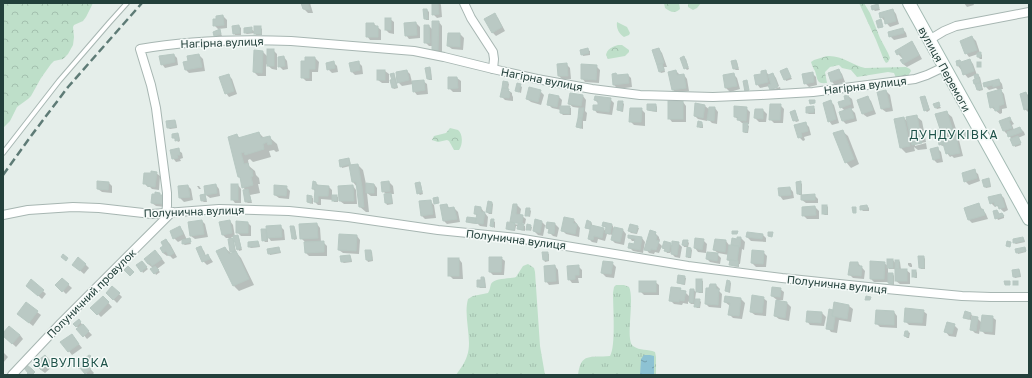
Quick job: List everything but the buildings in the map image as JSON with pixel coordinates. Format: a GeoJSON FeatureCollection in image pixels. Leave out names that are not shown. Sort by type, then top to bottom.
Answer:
{"type":"FeatureCollection","features":[{"type":"Feature","properties":{"kind":"street"},"geometry":{"type":"LineString","coordinates":[[464,3],[471,18],[493,52],[493,69]]}},
{"type":"Feature","properties":{"kind":"street","name":"вулиця Перемоги"},"geometry":{"type":"LineString","coordinates":[[908,3],[1029,219]]}},
{"type":"Feature","properties":{"kind":"street"},"geometry":{"type":"LineString","coordinates":[[929,40],[956,26],[1029,12]]}},
{"type":"Feature","properties":{"kind":"street","name":"Нагірна вулиця"},"geometry":{"type":"LineString","coordinates":[[169,213],[167,206],[168,193],[156,108],[140,49],[166,45],[232,40],[291,41],[414,51],[537,79],[620,93],[713,97],[761,96],[813,92],[909,80],[927,75],[944,67]]}},
{"type":"Feature","properties":{"kind":"street","name":"Полунична вулиця"},"geometry":{"type":"LineString","coordinates":[[3,215],[39,209],[80,207],[146,214],[219,208],[271,210],[319,214],[438,230],[517,238],[695,267],[782,278],[969,296],[1029,297]]}},
{"type":"Feature","properties":{"kind":"street","name":"Полуничний провулок"},"geometry":{"type":"LineString","coordinates":[[12,375],[169,213]]}},
{"type":"Feature","properties":{"kind":"lane"},"geometry":{"type":"LineString","coordinates":[[3,153],[59,81],[127,3]]}},
{"type":"Feature","properties":{"kind":"green space"},"geometry":{"type":"Polygon","coordinates":[[[3,3],[93,3],[83,21],[74,25],[73,27],[73,45],[68,54],[63,59],[54,61],[51,64],[31,96],[17,107],[10,121],[3,128],[3,3]]]}},
{"type":"Feature","properties":{"kind":"green space"},"geometry":{"type":"Polygon","coordinates":[[[664,3],[679,3],[680,9],[676,12],[671,11],[665,8],[664,3]]]}},
{"type":"Feature","properties":{"kind":"green space"},"geometry":{"type":"Polygon","coordinates":[[[688,3],[701,3],[693,10],[688,7],[688,3]]]}},
{"type":"Feature","properties":{"kind":"green space"},"geometry":{"type":"Polygon","coordinates":[[[859,3],[864,3],[870,13],[888,53],[890,58],[886,63],[884,60],[859,3]]]}},
{"type":"Feature","properties":{"kind":"green space"},"geometry":{"type":"Polygon","coordinates":[[[617,22],[627,27],[630,33],[629,35],[624,37],[618,31],[617,22]]]}},
{"type":"Feature","properties":{"kind":"green space"},"geometry":{"type":"Polygon","coordinates":[[[618,45],[622,45],[629,50],[629,52],[625,56],[608,59],[606,55],[607,51],[618,45]]]}},
{"type":"Feature","properties":{"kind":"green space"},"geometry":{"type":"Polygon","coordinates":[[[827,56],[837,57],[865,68],[906,67],[911,71],[908,76],[896,78],[894,73],[888,72],[857,77],[851,70],[842,68],[839,65],[830,67],[825,72],[827,83],[821,83],[818,81],[811,62],[827,56]]]}},
{"type":"Feature","properties":{"kind":"green space"},"geometry":{"type":"Polygon","coordinates":[[[450,128],[458,130],[461,134],[462,143],[459,150],[454,150],[447,140],[438,142],[432,140],[434,136],[446,133],[450,128]]]}},
{"type":"Feature","properties":{"kind":"green space"},"geometry":{"type":"Polygon","coordinates":[[[528,264],[534,268],[535,272],[540,346],[545,375],[456,375],[465,361],[469,350],[467,313],[468,299],[473,296],[488,293],[491,284],[495,281],[516,277],[523,266],[528,264]]]}},
{"type":"Feature","properties":{"kind":"green space"},"geometry":{"type":"Polygon","coordinates":[[[616,285],[624,285],[629,287],[631,293],[631,342],[636,348],[655,352],[656,375],[578,375],[579,368],[584,359],[610,356],[614,336],[613,293],[616,285]]]}},
{"type":"Feature","properties":{"kind":"water"},"geometry":{"type":"Polygon","coordinates":[[[644,355],[654,356],[654,375],[640,375],[641,359],[644,355]]]}},
{"type":"Feature","properties":{"kind":"railway"},"geometry":{"type":"LineString","coordinates":[[3,175],[68,87],[142,3]]}},
{"type":"Feature","properties":{"kind":"district","name":"ДУНДУКІВКА"},"geometry":{"type":"Point","coordinates":[954,134]}},
{"type":"Feature","properties":{"kind":"district","name":"ЗАВУЛІВКА"},"geometry":{"type":"Point","coordinates":[71,362]}}]}
